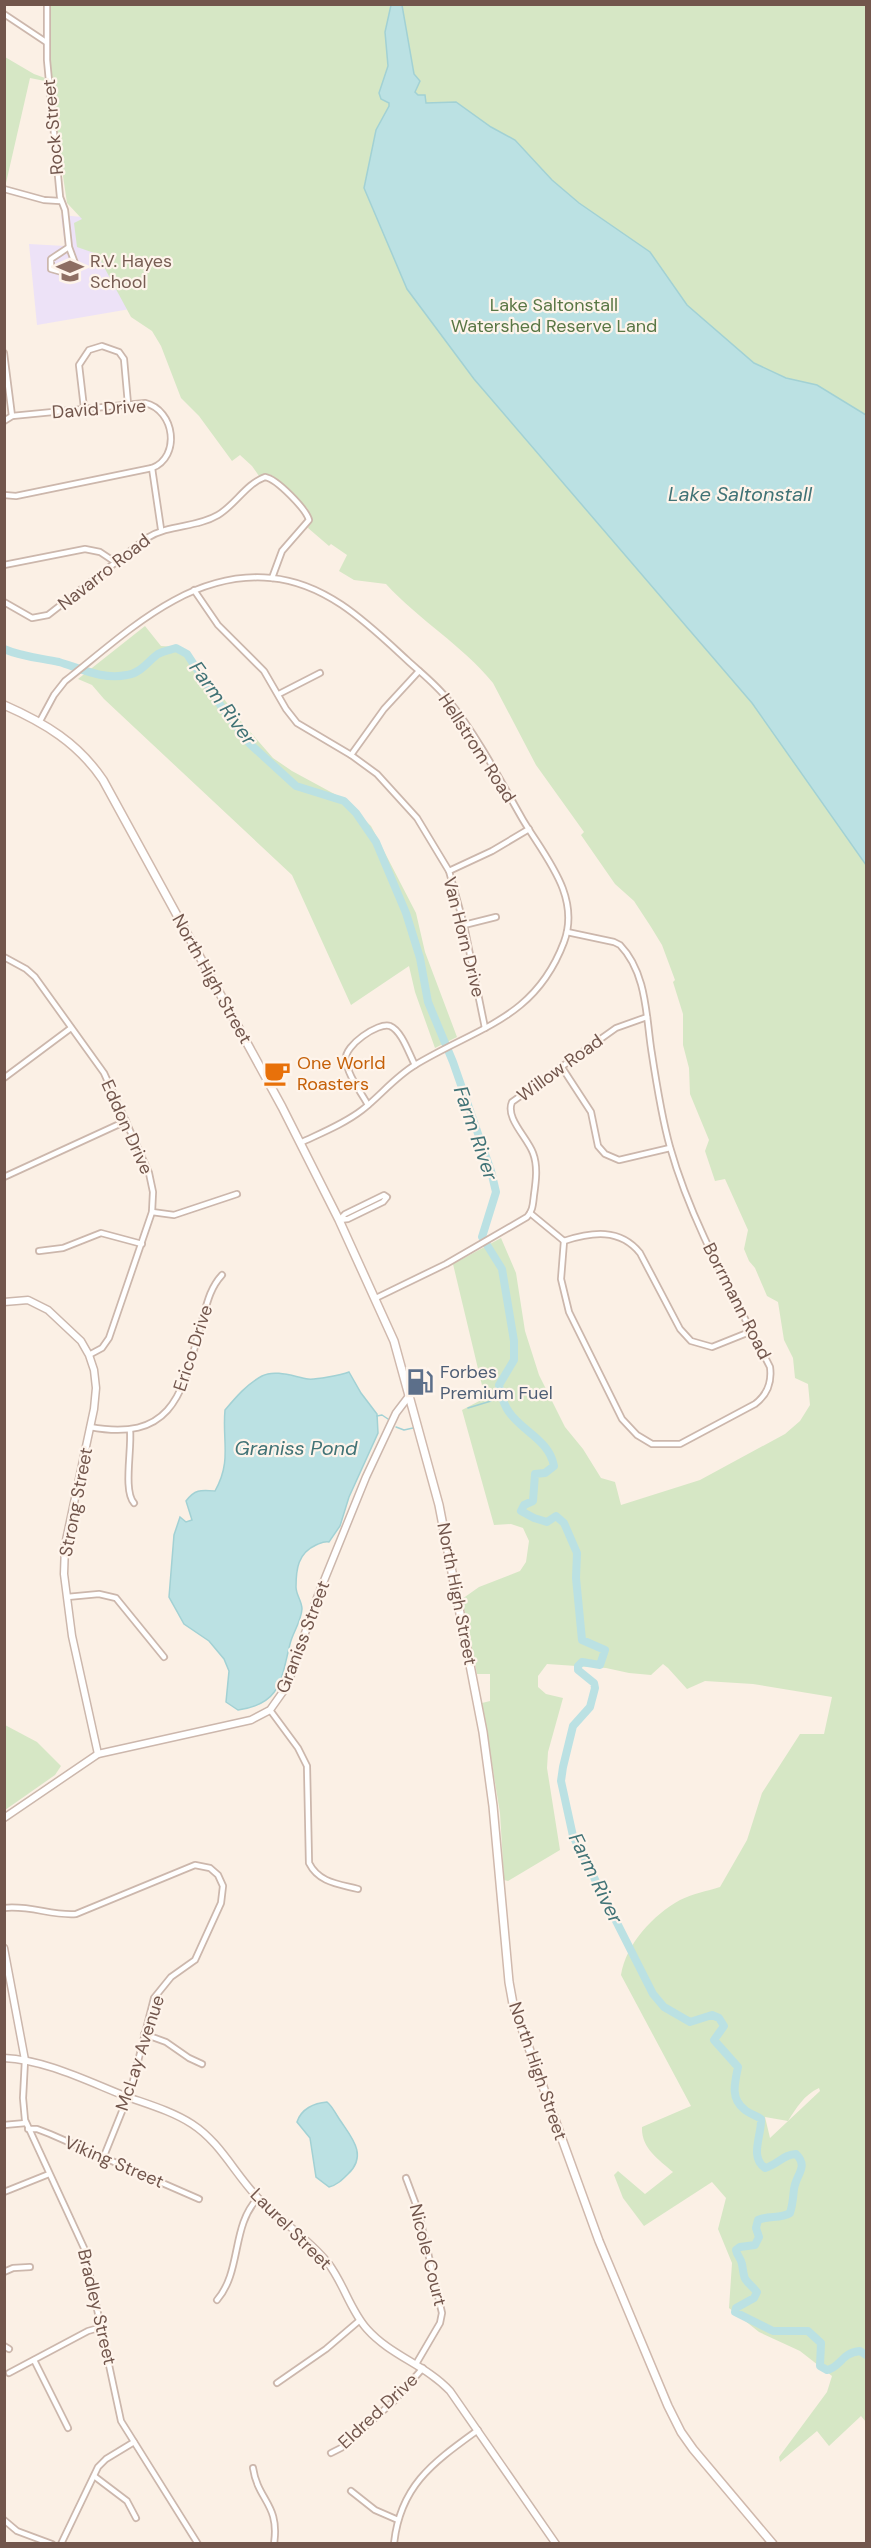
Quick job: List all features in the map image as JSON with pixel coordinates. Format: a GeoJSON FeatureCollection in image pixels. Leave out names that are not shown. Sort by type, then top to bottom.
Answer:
{"type":"FeatureCollection","features":[{"type":"Feature","properties":{"kind":"main road","name":"North High Street"},"geometry":{"type":"LineString","coordinates":[[4,705],[40,721],[76,748],[94,767],[107,786],[300,1143],[339,1220],[394,1341],[439,1504],[483,1732],[493,1806],[513,2004],[595,2230],[668,2406],[681,2432],[693,2449],[773,2544]]}},
{"type":"Feature","properties":{"kind":"street","name":"Rock Street"},"geometry":{"type":"LineString","coordinates":[[47,4],[46,42],[60,201],[65,210],[69,247],[76,266],[72,272],[66,274],[51,269],[51,259],[69,247]]}},
{"type":"Feature","properties":{"kind":"street"},"geometry":{"type":"LineString","coordinates":[[4,14],[46,42]]}},
{"type":"Feature","properties":{"kind":"street"},"geometry":{"type":"LineString","coordinates":[[4,189],[44,200],[60,201]]}},
{"type":"Feature","properties":{"kind":"street"},"geometry":{"type":"LineString","coordinates":[[84,408],[79,364],[89,350],[102,346],[119,352],[124,359],[128,404]]}},
{"type":"Feature","properties":{"kind":"street"},"geometry":{"type":"LineString","coordinates":[[4,353],[12,417]]}},
{"type":"Feature","properties":{"kind":"street","name":"David Drive"},"geometry":{"type":"LineString","coordinates":[[4,421],[12,417],[84,408],[128,404],[154,405],[167,419],[170,434],[167,457],[161,465],[152,468]]}},
{"type":"Feature","properties":{"kind":"street"},"geometry":{"type":"LineString","coordinates":[[4,495],[16,496],[152,468],[161,529]]}},
{"type":"Feature","properties":{"kind":"street","name":"Navarro Road"},"geometry":{"type":"LineString","coordinates":[[4,602],[29,616],[42,617],[56,610],[161,529],[217,516],[265,477],[281,486],[304,511],[309,520],[282,550],[272,578]]}},
{"type":"Feature","properties":{"kind":"street"},"geometry":{"type":"LineString","coordinates":[[4,565],[85,549],[100,552],[116,562]]}},
{"type":"Feature","properties":{"kind":"street","name":"Hellstrom Road"},"geometry":{"type":"LineString","coordinates":[[40,721],[54,695],[71,677],[171,600],[194,590],[232,580],[272,578],[316,591],[342,604],[372,627],[419,671],[440,691],[457,712],[565,892],[569,912],[567,932],[558,956],[543,982],[519,1008],[415,1065],[351,1117],[300,1143]]}},
{"type":"Feature","properties":{"kind":"street","name":"Van Horn Drive"},"geometry":{"type":"LineString","coordinates":[[194,590],[218,625],[254,659],[297,723],[351,755],[377,774],[417,818],[448,871],[464,925],[485,1028]]}},
{"type":"Feature","properties":{"kind":"street"},"geometry":{"type":"LineString","coordinates":[[351,755],[384,709],[419,671]]}},
{"type":"Feature","properties":{"kind":"street"},"geometry":{"type":"LineString","coordinates":[[279,694],[320,673]]}},
{"type":"Feature","properties":{"kind":"street"},"geometry":{"type":"LineString","coordinates":[[448,871],[492,851],[529,829]]}},
{"type":"Feature","properties":{"kind":"street"},"geometry":{"type":"LineString","coordinates":[[464,925],[496,917]]}},
{"type":"Feature","properties":{"kind":"street","name":"Borrmann Road"},"geometry":{"type":"LineString","coordinates":[[564,1241],[561,1280],[569,1312],[622,1419],[631,1431],[644,1440],[662,1446],[680,1444],[760,1401],[770,1384],[771,1373],[703,1236],[670,1148],[640,982],[624,949],[614,942],[567,932]]}},
{"type":"Feature","properties":{"kind":"street","name":"Eddon Drive"},"geometry":{"type":"LineString","coordinates":[[4,957],[31,973],[104,1073],[149,1173],[153,1192],[152,1212],[142,1244],[109,1338],[102,1348],[89,1355]]}},
{"type":"Feature","properties":{"kind":"street","name":"Willow Road"},"geometry":{"type":"LineString","coordinates":[[530,1213],[536,1181],[535,1161],[511,1114],[510,1106],[515,1098],[616,1028],[647,1017]]}},
{"type":"Feature","properties":{"kind":"street"},"geometry":{"type":"LineString","coordinates":[[368,1105],[346,1061],[347,1050],[353,1044],[374,1030],[390,1026],[399,1034],[415,1065]]}},
{"type":"Feature","properties":{"kind":"street"},"geometry":{"type":"LineString","coordinates":[[4,1078],[71,1028]]}},
{"type":"Feature","properties":{"kind":"street"},"geometry":{"type":"LineString","coordinates":[[561,1066],[591,1112],[598,1146],[605,1154],[619,1160],[670,1148]]}},
{"type":"Feature","properties":{"kind":"street"},"geometry":{"type":"LineString","coordinates":[[4,1177],[126,1120]]}},
{"type":"Feature","properties":{"kind":"street"},"geometry":{"type":"LineString","coordinates":[[152,1212],[174,1215],[237,1194]]}},
{"type":"Feature","properties":{"kind":"street"},"geometry":{"type":"LineString","coordinates":[[380,1196],[386,1196],[383,1202],[348,1219],[339,1220],[345,1214],[380,1196]]}},
{"type":"Feature","properties":{"kind":"street"},"geometry":{"type":"LineString","coordinates":[[376,1298],[475,1248],[530,1213],[564,1241],[602,1233],[612,1234],[631,1243],[640,1253],[680,1329],[696,1344],[717,1346],[752,1331]]}},
{"type":"Feature","properties":{"kind":"street"},"geometry":{"type":"LineString","coordinates":[[39,1251],[63,1248],[101,1233],[142,1244]]}},
{"type":"Feature","properties":{"kind":"street","name":"Erico Drive"},"geometry":{"type":"LineString","coordinates":[[90,1427],[130,1430],[157,1419],[170,1408],[178,1396],[210,1292],[222,1275]]}},
{"type":"Feature","properties":{"kind":"street","name":"Strong Street"},"geometry":{"type":"LineString","coordinates":[[4,1302],[25,1300],[41,1305],[76,1336],[89,1355],[96,1388],[64,1551],[67,1597],[74,1646],[98,1755]]}},
{"type":"Feature","properties":{"kind":"street","name":"Graniss Street"},"geometry":{"type":"LineString","coordinates":[[4,1818],[98,1755],[251,1720],[270,1710],[287,1686],[317,1598],[370,1466],[400,1405],[409,1396]]}},
{"type":"Feature","properties":{"kind":"street"},"geometry":{"type":"LineString","coordinates":[[130,1430],[128,1490],[134,1503]]}},
{"type":"Feature","properties":{"kind":"street"},"geometry":{"type":"LineString","coordinates":[[67,1597],[99,1594],[116,1598],[164,1658]]}},
{"type":"Feature","properties":{"kind":"street"},"geometry":{"type":"LineString","coordinates":[[270,1710],[298,1749],[307,1766],[309,1863],[318,1876],[326,1881],[358,1889]]}},
{"type":"Feature","properties":{"kind":"street","name":"McLay Avenue"},"geometry":{"type":"LineString","coordinates":[[4,1908],[30,1907],[58,1914],[76,1914],[190,1866],[205,1866],[213,1870],[220,1879],[223,1895],[205,1942],[195,1960],[171,1977],[159,1990],[151,2005],[128,2097],[104,2156]]}},
{"type":"Feature","properties":{"kind":"street"},"geometry":{"type":"LineString","coordinates":[[4,1948],[25,2060]]}},
{"type":"Feature","properties":{"kind":"street"},"geometry":{"type":"LineString","coordinates":[[144,2034],[166,2042],[202,2064]]}},
{"type":"Feature","properties":{"kind":"street","name":"Laurel Street"},"geometry":{"type":"LineString","coordinates":[[4,2058],[25,2060],[182,2118],[213,2141],[258,2198],[325,2260],[360,2320],[381,2343],[420,2366],[450,2391],[556,2544]]}},
{"type":"Feature","properties":{"kind":"street","name":"Bradley Street"},"geometry":{"type":"LineString","coordinates":[[25,2060],[23,2106],[26,2123],[84,2247],[119,2413],[134,2442],[198,2544]]}},
{"type":"Feature","properties":{"kind":"street"},"geometry":{"type":"LineString","coordinates":[[4,2125],[26,2123]]}},
{"type":"Feature","properties":{"kind":"street","name":"Viking Street"},"geometry":{"type":"LineString","coordinates":[[28,2129],[37,2129],[104,2156],[199,2199]]}},
{"type":"Feature","properties":{"kind":"street"},"geometry":{"type":"LineString","coordinates":[[4,2192],[49,2174]]}},
{"type":"Feature","properties":{"kind":"street","name":"Nicole Court"},"geometry":{"type":"LineString","coordinates":[[406,2178],[421,2219],[442,2313],[440,2323],[420,2366]]}},
{"type":"Feature","properties":{"kind":"street"},"geometry":{"type":"LineString","coordinates":[[217,2300],[226,2288],[246,2214],[258,2198]]}},
{"type":"Feature","properties":{"kind":"street"},"geometry":{"type":"LineString","coordinates":[[4,2272],[13,2268],[30,2267]]}},
{"type":"Feature","properties":{"kind":"street"},"geometry":{"type":"LineString","coordinates":[[277,2383],[326,2349],[360,2320]]}},
{"type":"Feature","properties":{"kind":"street"},"geometry":{"type":"LineString","coordinates":[[9,2373],[88,2331],[102,2327]]}},
{"type":"Feature","properties":{"kind":"street"},"geometry":{"type":"LineString","coordinates":[[34,2360],[41,2379],[68,2428]]}},
{"type":"Feature","properties":{"kind":"street","name":"Eldred Drive"},"geometry":{"type":"LineString","coordinates":[[332,2453],[342,2448],[394,2401],[420,2366]]}},
{"type":"Feature","properties":{"kind":"street"},"geometry":{"type":"LineString","coordinates":[[394,2544],[398,2520],[406,2500],[421,2476],[440,2457],[478,2430]]}},
{"type":"Feature","properties":{"kind":"street"},"geometry":{"type":"LineString","coordinates":[[62,2544],[94,2476],[106,2459],[134,2442]]}},
{"type":"Feature","properties":{"kind":"street"},"geometry":{"type":"LineString","coordinates":[[253,2468],[255,2482],[274,2514],[274,2544]]}},
{"type":"Feature","properties":{"kind":"street"},"geometry":{"type":"LineString","coordinates":[[94,2476],[127,2501],[136,2518]]}},
{"type":"Feature","properties":{"kind":"street"},"geometry":{"type":"LineString","coordinates":[[351,2491],[375,2510],[398,2520]]}},
{"type":"Feature","properties":{"kind":"street"},"geometry":{"type":"LineString","coordinates":[[4,2520],[17,2531],[52,2544]]}},
{"type":"Feature","properties":{"kind":"shaded area","name":"R.V. Hayes School"},"geometry":{"type":"Polygon","coordinates":[[[61,215],[82,217],[136,308],[37,325],[29,244],[65,246],[61,215]]]}},
{"type":"Feature","properties":{"kind":"green space","name":"Lake Saltonstall Watershed Reserve Land"},"geometry":{"type":"Polygon","coordinates":[[[51,5],[866,5],[866,2422],[861,2416],[829,2446],[817,2431],[780,2462],[779,2457],[827,2392],[832,2376],[800,2351],[759,2332],[729,2308],[732,2263],[718,2229],[726,2198],[712,2182],[644,2226],[623,2198],[614,2175],[618,2171],[645,2194],[673,2172],[647,2147],[642,2127],[691,2106],[621,1975],[624,1963],[635,1942],[660,1914],[680,1900],[720,1887],[747,1840],[762,1793],[800,1734],[824,1734],[832,1697],[753,1684],[705,1681],[687,1689],[663,1664],[651,1675],[606,1668],[547,1664],[538,1676],[538,1687],[546,1694],[563,1698],[548,1752],[547,1768],[560,1850],[508,1881],[504,1880],[500,1813],[482,1703],[490,1701],[490,1674],[477,1674],[462,1599],[479,1587],[520,1571],[526,1562],[529,1541],[523,1528],[511,1524],[494,1525],[462,1410],[485,1398],[453,1264],[501,1238],[516,1273],[525,1331],[539,1375],[565,1427],[583,1449],[601,1478],[615,1482],[621,1505],[700,1480],[785,1434],[800,1421],[810,1405],[808,1384],[795,1378],[793,1358],[784,1340],[778,1302],[767,1296],[755,1268],[749,1261],[744,1249],[748,1230],[725,1179],[715,1181],[705,1151],[709,1140],[690,1094],[689,1068],[683,1045],[683,1014],[673,982],[675,980],[662,945],[634,901],[615,884],[581,835],[584,832],[536,765],[493,683],[481,669],[386,584],[354,580],[339,571],[347,555],[331,544],[329,546],[308,528],[312,518],[307,508],[273,476],[269,474],[259,476],[240,455],[232,461],[199,416],[181,398],[161,346],[152,331],[131,317],[97,254],[77,247],[74,223],[82,219],[67,203],[51,71],[51,5]],[[819,2088],[805,2098],[788,2121],[765,2117],[770,2138],[820,2091],[819,2088]]]}},
{"type":"Feature","properties":{"kind":"green space"},"geometry":{"type":"Polygon","coordinates":[[[5,57],[45,78],[45,81],[30,78],[6,183],[5,57]]]}},
{"type":"Feature","properties":{"kind":"green space"},"geometry":{"type":"Polygon","coordinates":[[[145,626],[161,646],[179,647],[191,655],[239,719],[273,758],[340,797],[371,826],[416,913],[425,952],[457,1037],[435,1048],[415,992],[409,966],[351,1005],[292,875],[104,699],[92,685],[78,679],[145,626]]]}},
{"type":"Feature","properties":{"kind":"green space"},"geometry":{"type":"Polygon","coordinates":[[[5,1725],[37,1742],[61,1766],[55,1775],[5,1810],[5,1725]]]}},
{"type":"Feature","properties":{"kind":"water","name":"Lake Saltonstall"},"geometry":{"type":"Polygon","coordinates":[[[391,5],[402,5],[414,74],[420,81],[415,92],[418,95],[425,95],[426,103],[456,102],[491,127],[515,140],[552,180],[579,203],[650,252],[687,305],[754,363],[786,378],[817,385],[866,415],[866,865],[752,703],[474,379],[407,289],[364,188],[376,130],[389,106],[389,103],[381,99],[379,93],[388,66],[385,32],[391,5]]]}},
{"type":"Feature","properties":{"kind":"water","name":"Graniss Pond"},"geometry":{"type":"Polygon","coordinates":[[[349,1372],[377,1414],[378,1433],[349,1497],[340,1526],[329,1542],[323,1542],[310,1548],[299,1562],[296,1587],[302,1606],[301,1614],[277,1688],[263,1702],[238,1710],[226,1702],[229,1671],[224,1659],[209,1641],[184,1624],[169,1597],[174,1535],[180,1517],[186,1522],[192,1520],[186,1501],[189,1497],[199,1491],[215,1491],[225,1460],[225,1410],[242,1391],[267,1374],[279,1373],[311,1379],[349,1372]]]}},
{"type":"Feature","properties":{"kind":"water"},"geometry":{"type":"Polygon","coordinates":[[[327,2102],[352,2138],[357,2152],[354,2167],[341,2180],[329,2187],[316,2177],[310,2138],[297,2122],[309,2108],[327,2102]]]}},
{"type":"Feature","properties":{"kind":"waterway","name":"Farm River"},"geometry":{"type":"LineString","coordinates":[[4,649],[93,673],[118,676],[136,672],[158,654],[176,648],[187,654],[223,709],[250,744],[296,786],[344,801],[356,813],[376,842],[406,913],[420,958],[428,1002],[453,1062],[491,1171],[496,1192],[482,1237],[502,1269],[514,1341],[514,1360],[499,1385],[509,1412],[547,1449],[554,1466],[545,1473],[535,1474],[533,1501],[524,1505],[521,1511],[547,1522],[556,1516],[564,1523],[577,1553],[576,1578],[582,1640],[605,1650],[600,1665],[582,1662],[578,1666],[578,1670],[594,1683],[595,1688],[590,1707],[573,1726],[563,1767],[561,1781],[573,1836],[653,1994],[664,2007],[690,2022],[712,2015],[719,2018],[724,2026],[714,2040],[738,2067],[735,2090],[737,2100],[746,2111],[761,2119],[757,2145],[760,2163],[765,2168],[788,2156],[796,2154],[800,2159],[802,2167],[795,2184],[790,2213],[758,2220],[756,2228],[759,2237],[755,2245],[740,2247],[736,2250],[745,2278],[757,2292],[754,2298],[736,2308],[735,2312],[773,2331],[808,2331],[821,2343],[820,2366],[827,2370],[854,2352],[860,2351],[866,2355]]}},
{"type":"Feature","properties":{"kind":"waterway","name":"Farm River"},"geometry":{"type":"LineString","coordinates":[[497,1398],[502,1397]]}},
{"type":"Feature","properties":{"kind":"waterway"},"geometry":{"type":"LineString","coordinates":[[468,1408],[491,1401]]}},
{"type":"Feature","properties":{"kind":"waterway"},"geometry":{"type":"LineString","coordinates":[[377,1416],[382,1415],[388,1419]]}},
{"type":"Feature","properties":{"kind":"waterway"},"geometry":{"type":"LineString","coordinates":[[396,1427],[404,1430],[413,1428]]}},
{"type":"Feature","properties":{"kind":"place","name":"R.V. Hayes School"},"geometry":{"type":"Point","coordinates":[70,271]}},
{"type":"Feature","properties":{"kind":"place","name":"One World Roasters"},"geometry":{"type":"Point","coordinates":[277,1073]}},
{"type":"Feature","properties":{"kind":"place","name":"Forbes Premium Fuel"},"geometry":{"type":"Point","coordinates":[420,1382]}}]}
